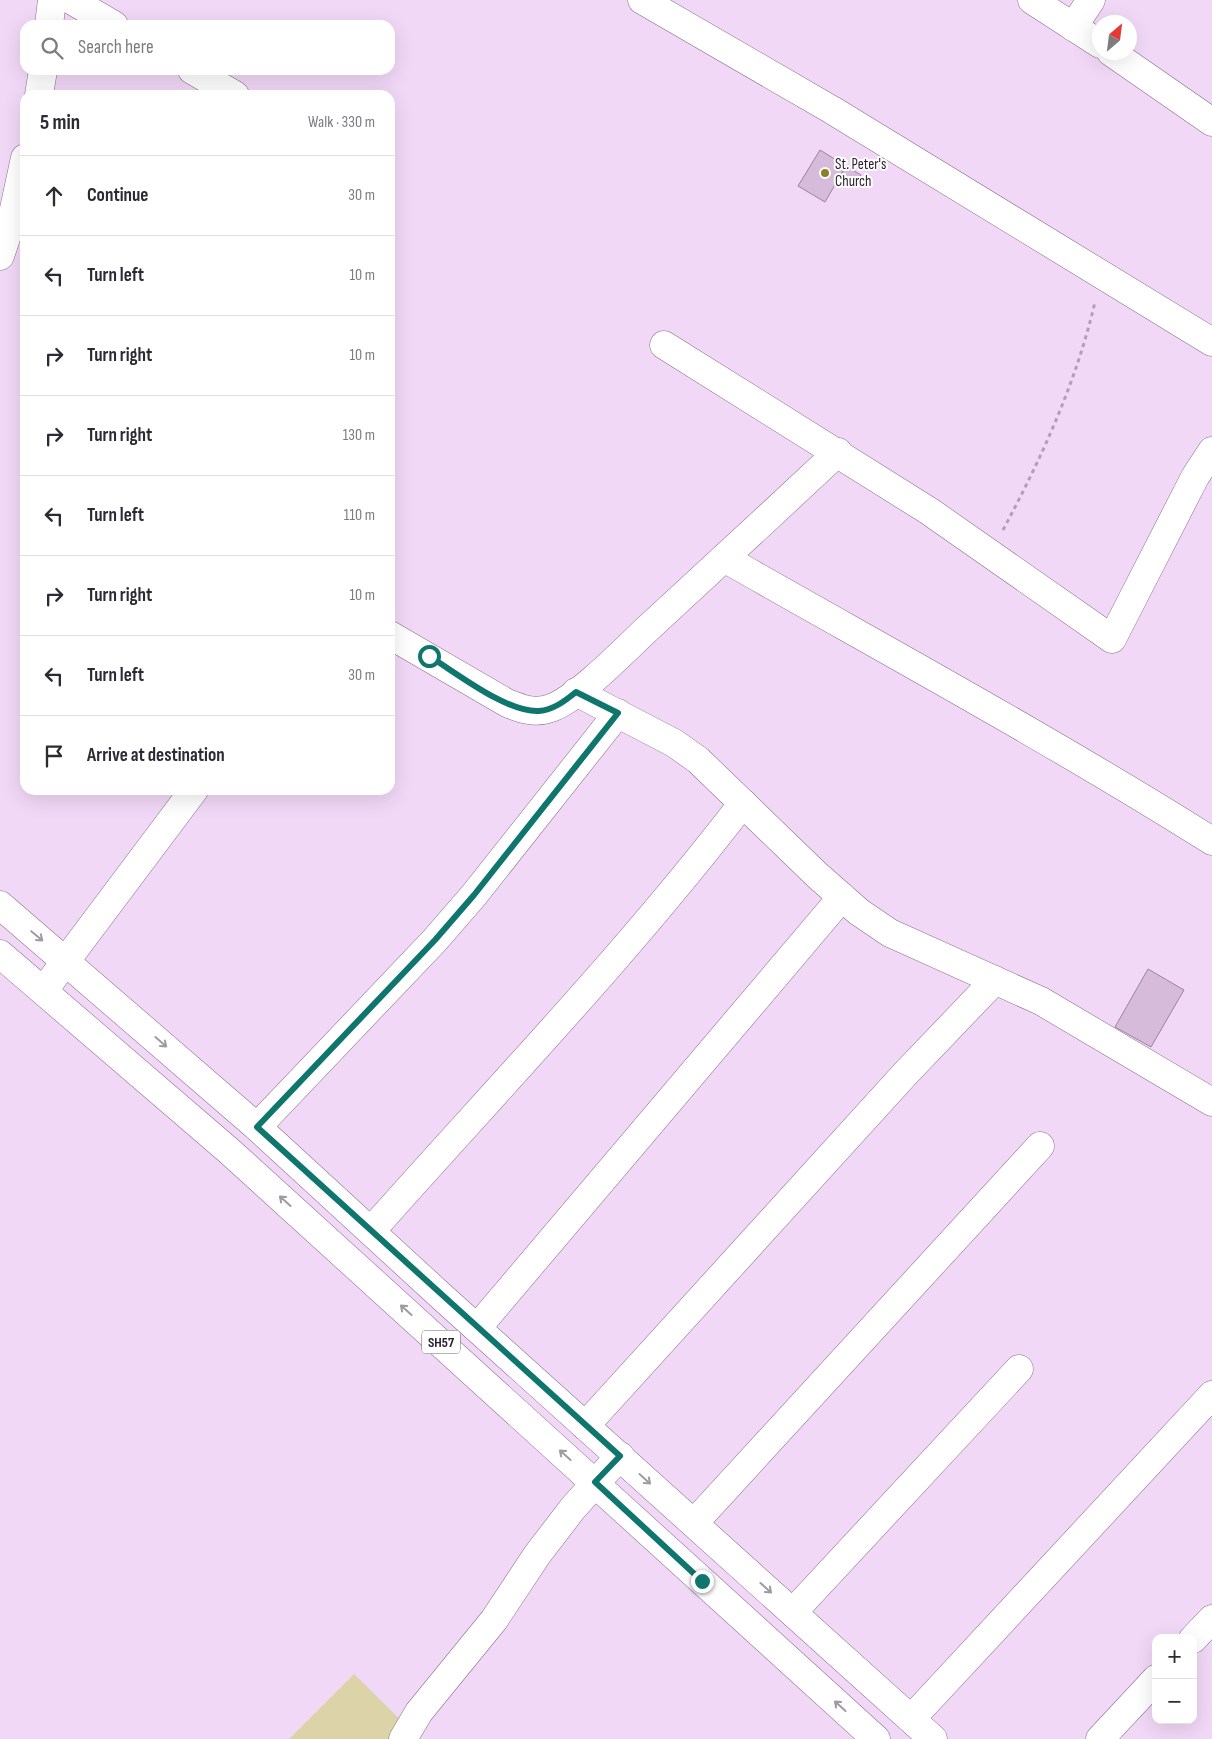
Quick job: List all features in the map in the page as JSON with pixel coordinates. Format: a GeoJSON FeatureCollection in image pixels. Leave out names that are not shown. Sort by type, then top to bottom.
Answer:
{"type":"FeatureCollection","features":[{"type":"Feature","properties":{"kind":"street"},"geometry":{"type":"LineString","coordinates":[[50,20],[52,0]]}},
{"type":"Feature","properties":{"kind":"street"},"geometry":{"type":"LineString","coordinates":[[71,0],[105,20]]}},
{"type":"Feature","properties":{"kind":"street"},"geometry":{"type":"LineString","coordinates":[[642,0],[832,110],[1212,342]]}},
{"type":"Feature","properties":{"kind":"street"},"geometry":{"type":"LineString","coordinates":[[1032,0],[1092,39]]}},
{"type":"Feature","properties":{"kind":"street"},"geometry":{"type":"LineString","coordinates":[[1073,27],[1091,0]]}},
{"type":"Feature","properties":{"kind":"street"},"geometry":{"type":"LineString","coordinates":[[1123,60],[1212,122]]}},
{"type":"Feature","properties":{"kind":"street"},"geometry":{"type":"LineString","coordinates":[[40,90],[42,75]]}},
{"type":"Feature","properties":{"kind":"street"},"geometry":{"type":"LineString","coordinates":[[201,75],[226,90]]}},
{"type":"Feature","properties":{"kind":"street"},"geometry":{"type":"LineString","coordinates":[[0,256],[11,223],[20,181]]}},
{"type":"Feature","properties":{"kind":"street"},"geometry":{"type":"LineString","coordinates":[[664,345],[838,452],[991,552],[1112,639],[1195,477],[1212,452]]}},
{"type":"Feature","properties":{"kind":"street"},"geometry":{"type":"LineString","coordinates":[[395,638],[485,690],[524,710],[539,711],[551,708],[576,692],[838,452]]}},
{"type":"Feature","properties":{"kind":"street"},"geometry":{"type":"LineString","coordinates":[[724,558],[987,707],[1212,841]]}},
{"type":"Feature","properties":{"kind":"street"},"geometry":{"type":"LineString","coordinates":[[576,692],[674,743],[698,760],[842,898],[890,933],[924,951],[995,980],[1070,1016],[1212,1102]]}},
{"type":"Feature","properties":{"kind":"street"},"geometry":{"type":"LineString","coordinates":[[257,1127],[435,940],[474,895],[618,713]]}},
{"type":"Feature","properties":{"kind":"street"},"geometry":{"type":"LineString","coordinates":[[44,990],[190,795]]}},
{"type":"Feature","properties":{"kind":"street"},"geometry":{"type":"LineString","coordinates":[[371,1232],[647,922],[695,866],[743,803]]}},
{"type":"Feature","properties":{"kind":"street"},"geometry":{"type":"LineString","coordinates":[[477,1328],[842,898]]}},
{"type":"Feature","properties":{"kind":"street","name":"SH57"},"geometry":{"type":"LineString","coordinates":[[0,905],[257,1127],[585,1426],[933,1739]]}},
{"type":"Feature","properties":{"kind":"street","name":"SH57"},"geometry":{"type":"LineString","coordinates":[[0,954],[228,1150],[876,1739]]}},
{"type":"Feature","properties":{"kind":"street"},"geometry":{"type":"LineString","coordinates":[[585,1426],[898,1081],[995,980]]}},
{"type":"Feature","properties":{"kind":"street"},"geometry":{"type":"LineString","coordinates":[[694,1523],[1040,1146]]}},
{"type":"Feature","properties":{"kind":"street"},"geometry":{"type":"LineString","coordinates":[[793,1612],[1018,1369]]}},
{"type":"Feature","properties":{"kind":"street"},"geometry":{"type":"LineString","coordinates":[[911,1719],[1212,1395]]}},
{"type":"Feature","properties":{"kind":"street"},"geometry":{"type":"LineString","coordinates":[[404,1739],[419,1712],[494,1620],[537,1555],[595,1482],[620,1456]]}},
{"type":"Feature","properties":{"kind":"street"},"geometry":{"type":"LineString","coordinates":[[1197,1635],[1212,1619]]}},
{"type":"Feature","properties":{"kind":"street"},"geometry":{"type":"LineString","coordinates":[[1100,1739],[1152,1684]]}},
{"type":"Feature","properties":{"kind":"path"},"geometry":{"type":"LineString","coordinates":[[991,552],[1022,493],[1074,378],[1101,274]]}},
{"type":"Feature","properties":{"kind":"shaded area"},"geometry":{"type":"Polygon","coordinates":[[[354,1674],[420,1739],[289,1739],[354,1674]]]}},
{"type":"Feature","properties":{"kind":"building","name":"St. Peter's Church"},"geometry":{"type":"Polygon","coordinates":[[[820,150],[846,166],[825,202],[798,186],[820,150]]]}},
{"type":"Feature","properties":{"kind":"building"},"geometry":{"type":"Polygon","coordinates":[[[846,166],[861,175],[853,188],[839,179],[846,166]]]}},
{"type":"Feature","properties":{"kind":"building"},"geometry":{"type":"Polygon","coordinates":[[[1148,969],[1184,990],[1151,1047],[1115,1027],[1148,969]]]}},
{"type":"Feature","properties":{"kind":"place","name":"St. Peter's Church"},"geometry":{"type":"Point","coordinates":[825,173]}},
{"type":"Feature","properties":{"kind":"route"},"geometry":{"type":"LineString","coordinates":[[429,656],[507,703],[524,710],[539,711],[551,708],[565,701],[576,692],[618,713],[474,895],[435,940],[257,1127],[441,1296],[620,1456],[595,1482],[702,1581]]}}]}
